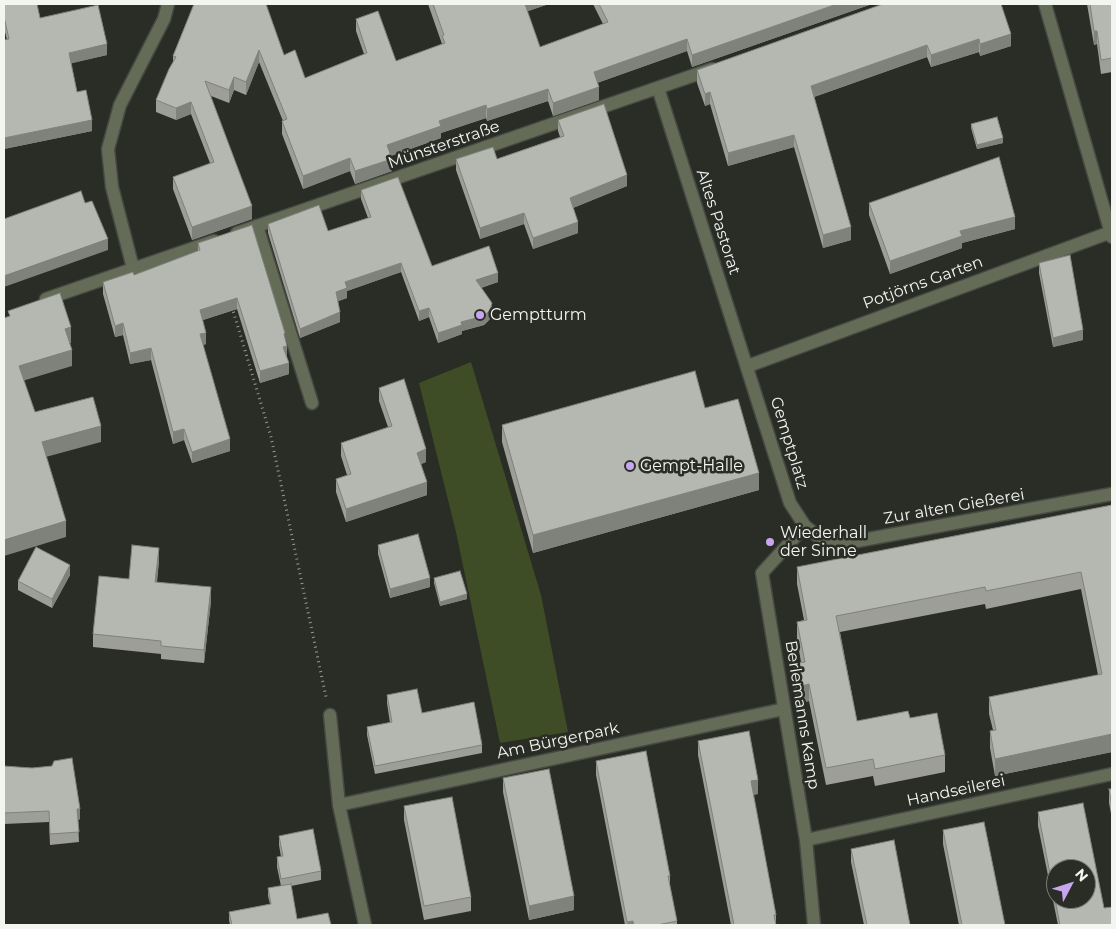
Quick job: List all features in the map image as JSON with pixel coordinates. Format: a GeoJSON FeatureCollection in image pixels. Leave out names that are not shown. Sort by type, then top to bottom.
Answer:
{"type":"FeatureCollection","features":[{"type":"Feature","properties":{"kind":"street"},"geometry":{"type":"LineString","coordinates":[[133,268],[112,187],[108,149],[120,105],[164,20],[168,4]]}},
{"type":"Feature","properties":{"kind":"street"},"geometry":{"type":"LineString","coordinates":[[1044,4],[1112,234]]}},
{"type":"Feature","properties":{"kind":"street","name":"Münsterstraße"},"geometry":{"type":"LineString","coordinates":[[32,304],[723,65]]}},
{"type":"Feature","properties":{"kind":"street","name":"Altes Pastorat"},"geometry":{"type":"LineString","coordinates":[[658,88],[748,366]]}},
{"type":"Feature","properties":{"kind":"street"},"geometry":{"type":"LineString","coordinates":[[257,226],[312,403]]}},
{"type":"Feature","properties":{"kind":"street","name":"Potjörns Garten"},"geometry":{"type":"LineString","coordinates":[[748,366],[1112,234]]}},
{"type":"Feature","properties":{"kind":"street","name":"Gemptplatz"},"geometry":{"type":"LineString","coordinates":[[748,366],[790,503],[805,526]]}},
{"type":"Feature","properties":{"kind":"street","name":"Zur alten Gießerei"},"geometry":{"type":"LineString","coordinates":[[805,526],[820,538],[841,544],[1112,494]]}},
{"type":"Feature","properties":{"kind":"street","name":"Berlemanns Kamp"},"geometry":{"type":"LineString","coordinates":[[805,526],[762,573],[806,840],[814,925]]}},
{"type":"Feature","properties":{"kind":"street","name":"Am Bürgerpark"},"geometry":{"type":"LineString","coordinates":[[339,805],[784,709]]}},
{"type":"Feature","properties":{"kind":"street"},"geometry":{"type":"LineString","coordinates":[[330,715],[339,805],[365,925]]}},
{"type":"Feature","properties":{"kind":"street","name":"Handseilerei"},"geometry":{"type":"LineString","coordinates":[[806,840],[1112,774]]}},
{"type":"Feature","properties":{"kind":"path"},"geometry":{"type":"LineString","coordinates":[[229,298],[271,437],[330,715]]}},
{"type":"Feature","properties":{"kind":"green space"},"geometry":{"type":"Polygon","coordinates":[[[471,362],[541,595],[568,732],[500,743],[456,532],[419,383],[471,362]]]}},
{"type":"Feature","properties":{"kind":"building"},"geometry":{"type":"Polygon","coordinates":[[[4,4],[37,4],[40,18],[98,5],[107,44],[69,53],[77,92],[86,90],[92,120],[4,138],[4,40],[9,39],[4,17],[4,4]]]}},
{"type":"Feature","properties":{"kind":"building"},"geometry":{"type":"Polygon","coordinates":[[[194,4],[266,4],[284,55],[295,50],[305,78],[367,53],[356,19],[378,11],[396,61],[445,43],[433,4],[525,4],[540,47],[608,22],[599,4],[837,4],[692,55],[687,39],[594,72],[599,87],[553,103],[548,89],[487,109],[486,105],[439,121],[441,126],[387,145],[392,159],[355,171],[350,158],[303,176],[282,121],[287,119],[259,50],[246,82],[234,77],[229,90],[205,81],[252,206],[192,227],[173,177],[214,162],[191,102],[176,108],[156,100],[176,57],[173,56],[194,4]]]}},
{"type":"Feature","properties":{"kind":"building"},"geometry":{"type":"Polygon","coordinates":[[[883,4],[1001,4],[1011,34],[980,44],[979,39],[931,55],[927,45],[811,86],[851,227],[823,235],[794,135],[728,153],[710,92],[705,94],[697,70],[883,4]]]}},
{"type":"Feature","properties":{"kind":"building"},"geometry":{"type":"Polygon","coordinates":[[[1090,4],[1112,4],[1112,58],[1101,60],[1097,31],[1094,31],[1090,4]]]}},
{"type":"Feature","properties":{"kind":"building"},"geometry":{"type":"Polygon","coordinates":[[[604,104],[627,175],[570,198],[578,222],[533,238],[524,213],[480,228],[456,159],[493,147],[497,159],[564,136],[558,120],[604,104]]]}},
{"type":"Feature","properties":{"kind":"building"},"geometry":{"type":"Polygon","coordinates":[[[997,117],[1003,138],[977,145],[971,124],[997,117]]]}},
{"type":"Feature","properties":{"kind":"building"},"geometry":{"type":"Polygon","coordinates":[[[999,157],[1015,217],[960,231],[962,236],[890,261],[869,203],[999,157]]]}},
{"type":"Feature","properties":{"kind":"building"},"geometry":{"type":"Polygon","coordinates":[[[398,177],[432,266],[489,246],[498,273],[476,280],[492,303],[490,310],[484,316],[461,322],[462,325],[438,333],[429,308],[419,311],[401,263],[345,282],[347,288],[336,292],[340,312],[300,329],[268,224],[319,205],[328,231],[371,217],[361,190],[398,177]]]}},
{"type":"Feature","properties":{"kind":"building"},"geometry":{"type":"Polygon","coordinates":[[[81,191],[85,203],[92,201],[108,239],[4,276],[4,219],[81,191]]]}},
{"type":"Feature","properties":{"kind":"building"},"geometry":{"type":"Polygon","coordinates":[[[252,225],[285,333],[287,346],[283,347],[289,363],[260,371],[237,298],[200,310],[206,333],[200,334],[230,439],[192,452],[184,429],[173,432],[151,348],[130,353],[123,323],[115,326],[103,282],[133,272],[134,275],[200,250],[198,243],[252,225]]]}},
{"type":"Feature","properties":{"kind":"building"},"geometry":{"type":"Polygon","coordinates":[[[1070,255],[1083,330],[1053,338],[1039,263],[1070,255]]]}},
{"type":"Feature","properties":{"kind":"building"},"geometry":{"type":"Polygon","coordinates":[[[60,293],[71,327],[65,329],[72,350],[19,366],[35,412],[93,397],[101,426],[42,442],[66,521],[4,540],[4,318],[10,316],[8,311],[60,293]]]}},
{"type":"Feature","properties":{"kind":"building","name":"Gempt-Halle"},"geometry":{"type":"Polygon","coordinates":[[[695,371],[705,408],[738,399],[759,473],[533,535],[502,425],[695,371]]]}},
{"type":"Feature","properties":{"kind":"building"},"geometry":{"type":"Polygon","coordinates":[[[404,379],[426,449],[417,453],[427,482],[346,509],[336,479],[351,474],[341,443],[392,426],[379,388],[404,379]]]}},
{"type":"Feature","properties":{"kind":"building"},"geometry":{"type":"Polygon","coordinates":[[[1112,505],[1112,734],[995,759],[990,731],[996,730],[989,697],[1102,674],[1081,572],[986,591],[985,587],[836,616],[857,721],[908,711],[910,718],[937,713],[945,755],[875,769],[873,759],[826,768],[809,684],[797,687],[793,664],[805,662],[797,622],[807,620],[797,567],[1112,505]]]}},
{"type":"Feature","properties":{"kind":"building"},"geometry":{"type":"Polygon","coordinates":[[[418,534],[430,578],[390,589],[378,545],[418,534]]]}},
{"type":"Feature","properties":{"kind":"building"},"geometry":{"type":"Polygon","coordinates":[[[132,545],[159,548],[155,582],[211,587],[204,650],[161,646],[161,641],[93,634],[99,576],[129,579],[132,545]]]}},
{"type":"Feature","properties":{"kind":"building"},"geometry":{"type":"Polygon","coordinates":[[[36,547],[70,565],[52,599],[18,581],[36,547]]]}},
{"type":"Feature","properties":{"kind":"building"},"geometry":{"type":"Polygon","coordinates":[[[460,571],[467,594],[440,602],[434,578],[460,571]]]}},
{"type":"Feature","properties":{"kind":"building"},"geometry":{"type":"Polygon","coordinates":[[[417,689],[422,713],[474,702],[482,745],[375,766],[367,727],[392,722],[387,695],[417,689]]]}},
{"type":"Feature","properties":{"kind":"building"},"geometry":{"type":"Polygon","coordinates":[[[749,731],[758,780],[751,781],[776,915],[774,915],[776,925],[734,925],[698,741],[749,731]]]}},
{"type":"Feature","properties":{"kind":"building"},"geometry":{"type":"Polygon","coordinates":[[[646,751],[677,921],[657,925],[634,925],[633,921],[627,922],[596,761],[646,751]]]}},
{"type":"Feature","properties":{"kind":"building"},"geometry":{"type":"Polygon","coordinates":[[[72,758],[80,809],[77,809],[79,832],[50,834],[49,811],[4,813],[4,766],[32,768],[52,766],[54,761],[72,758]]]}},
{"type":"Feature","properties":{"kind":"building"},"geometry":{"type":"Polygon","coordinates":[[[549,769],[574,896],[529,906],[503,778],[549,769]]]}},
{"type":"Feature","properties":{"kind":"building"},"geometry":{"type":"Polygon","coordinates":[[[1109,789],[1112,789],[1112,806],[1109,789]]]}},
{"type":"Feature","properties":{"kind":"building"},"geometry":{"type":"Polygon","coordinates":[[[452,797],[471,897],[424,906],[404,806],[452,797]]]}},
{"type":"Feature","properties":{"kind":"building"},"geometry":{"type":"Polygon","coordinates":[[[1083,803],[1094,859],[1047,859],[1038,812],[1083,803]]]}},
{"type":"Feature","properties":{"kind":"building"},"geometry":{"type":"Polygon","coordinates":[[[984,822],[1005,925],[962,925],[943,830],[984,822]]]}},
{"type":"Feature","properties":{"kind":"building"},"geometry":{"type":"Polygon","coordinates":[[[313,829],[321,871],[281,879],[277,857],[283,856],[279,836],[313,829]]]}},
{"type":"Feature","properties":{"kind":"building"},"geometry":{"type":"Polygon","coordinates":[[[894,840],[910,925],[867,925],[851,849],[894,840]]]}},
{"type":"Feature","properties":{"kind":"building"},"geometry":{"type":"Polygon","coordinates":[[[1096,868],[1104,908],[1112,907],[1112,925],[1060,925],[1057,909],[1096,909],[1096,868]]]}},
{"type":"Feature","properties":{"kind":"building"},"geometry":{"type":"Polygon","coordinates":[[[291,884],[297,919],[328,913],[331,925],[232,925],[229,912],[271,904],[268,888],[291,884]]]}},
{"type":"Feature","properties":{"kind":"place","name":"Gemptturm"},"geometry":{"type":"Point","coordinates":[480,315]}},
{"type":"Feature","properties":{"kind":"place","name":"Gempt-Halle"},"geometry":{"type":"Point","coordinates":[630,466]}},
{"type":"Feature","properties":{"kind":"place","name":"Wiederhall der Sinne"},"geometry":{"type":"Point","coordinates":[770,542]}}]}
